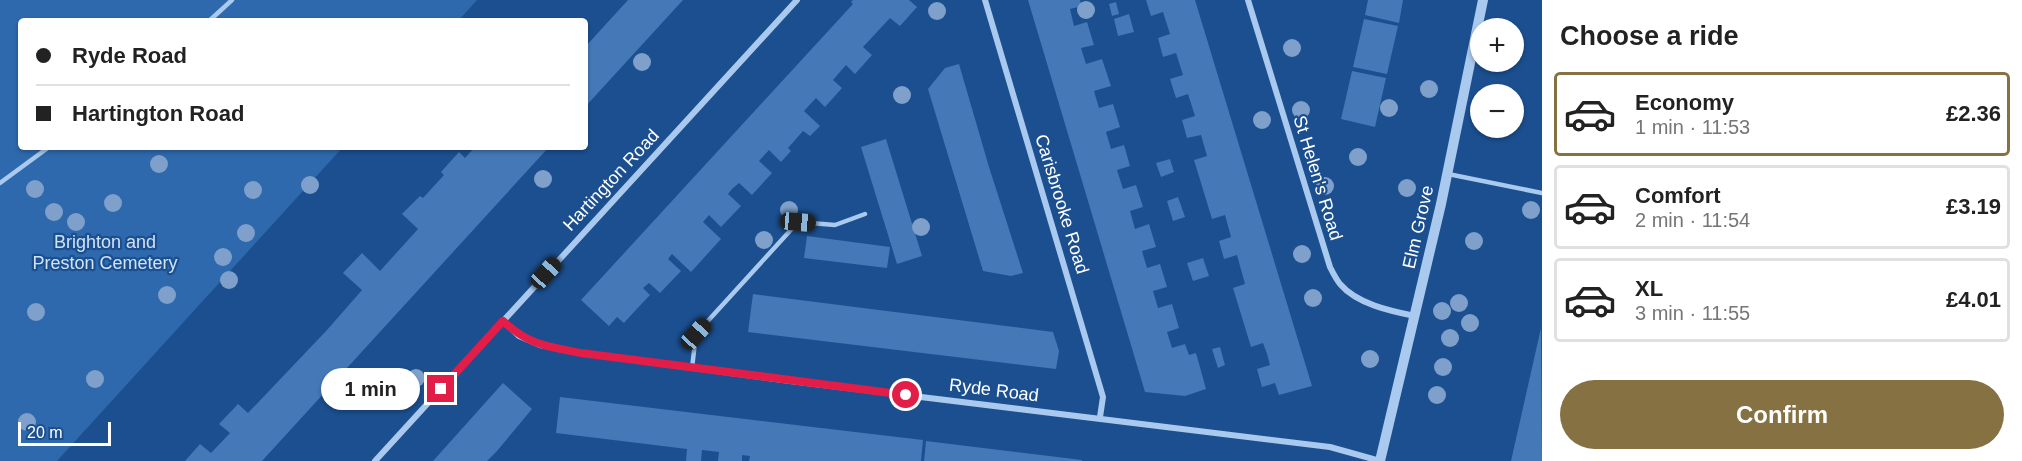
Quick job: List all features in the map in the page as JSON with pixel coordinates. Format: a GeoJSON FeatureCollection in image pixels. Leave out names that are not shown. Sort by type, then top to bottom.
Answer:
{"type":"FeatureCollection","features":[{"type":"Feature","properties":{"kind":"street","name":"Hartington Road"},"geometry":{"type":"LineString","coordinates":[[375,461],[797,0]]}},
{"type":"Feature","properties":{"kind":"street","name":"Carisbrooke Road"},"geometry":{"type":"LineString","coordinates":[[985,0],[1103,397],[1100,417]]}},
{"type":"Feature","properties":{"kind":"street","name":"St Helen's Road"},"geometry":{"type":"LineString","coordinates":[[1248,0],[1330,267],[1340,284],[1354,296],[1393,311],[1415,316]]}},
{"type":"Feature","properties":{"kind":"street","name":"Elm Grove"},"geometry":{"type":"LineString","coordinates":[[1380,461],[1448,174],[1483,0]]}},
{"type":"Feature","properties":{"kind":"street","name":"Ryde Road"},"geometry":{"type":"LineString","coordinates":[[503,321],[519,336],[540,345],[581,353],[1330,447],[1380,461]]}},
{"type":"Feature","properties":{"kind":"lane"},"geometry":{"type":"LineString","coordinates":[[212,18],[232,0]]}},
{"type":"Feature","properties":{"kind":"lane"},"geometry":{"type":"LineString","coordinates":[[0,183],[45,150]]}},
{"type":"Feature","properties":{"kind":"lane"},"geometry":{"type":"LineString","coordinates":[[1448,174],[1542,192]]}},
{"type":"Feature","properties":{"kind":"lane"},"geometry":{"type":"LineString","coordinates":[[692,368],[696,334],[798,222],[835,225],[865,214]]}},
{"type":"Feature","properties":{"kind":"green space","name":"Brighton and Preston Cemetery"},"geometry":{"type":"Polygon","coordinates":[[[0,0],[477,0],[461,18],[18,18],[18,150],[340,150],[57,461],[0,461],[0,0]]]}},
{"type":"Feature","properties":{"kind":"building"},"geometry":{"type":"Polygon","coordinates":[[[628,0],[683,0],[588,104],[588,44],[628,0]]]}},
{"type":"Feature","properties":{"kind":"building"},"geometry":{"type":"Polygon","coordinates":[[[853,0],[909,0],[917,7],[900,26],[890,18],[863,47],[872,55],[855,74],[846,65],[833,80],[842,88],[825,107],[816,98],[804,111],[820,126],[810,136],[803,131],[788,148],[791,151],[781,162],[769,150],[759,161],[772,173],[752,195],[739,183],[732,189],[728,194],[741,206],[721,227],[709,215],[703,222],[721,239],[691,272],[672,254],[668,259],[681,271],[660,293],[649,283],[643,288],[650,295],[624,323],[617,317],[609,326],[581,300],[853,4],[851,2],[853,0]]]}},
{"type":"Feature","properties":{"kind":"building"},"geometry":{"type":"Polygon","coordinates":[[[1028,0],[1080,0],[1082,6],[1070,9],[1074,26],[1087,22],[1094,45],[1081,48],[1086,64],[1102,59],[1111,86],[1094,91],[1099,108],[1113,104],[1120,127],[1106,132],[1111,149],[1124,145],[1130,166],[1117,170],[1123,189],[1136,185],[1143,207],[1130,211],[1135,229],[1149,224],[1156,247],[1142,251],[1147,268],[1160,264],[1167,287],[1153,291],[1158,308],[1172,304],[1179,328],[1167,332],[1172,348],[1185,344],[1189,355],[1196,353],[1206,389],[1185,396],[1145,392],[1028,0]]]}},
{"type":"Feature","properties":{"kind":"building"},"geometry":{"type":"Polygon","coordinates":[[[1146,0],[1195,0],[1312,386],[1279,395],[1275,383],[1262,387],[1257,369],[1270,365],[1267,354],[1263,343],[1251,347],[1233,288],[1245,284],[1237,255],[1224,259],[1219,241],[1231,237],[1225,215],[1212,219],[1194,160],[1207,156],[1201,135],[1187,138],[1182,120],[1195,116],[1188,94],[1176,98],[1170,79],[1183,75],[1176,53],[1163,57],[1158,38],[1170,34],[1163,12],[1151,16],[1146,0]]]}},
{"type":"Feature","properties":{"kind":"building"},"geometry":{"type":"Polygon","coordinates":[[[1368,0],[1403,0],[1399,23],[1365,15],[1368,0]]]}},
{"type":"Feature","properties":{"kind":"building"},"geometry":{"type":"Polygon","coordinates":[[[1116,2],[1119,14],[1112,16],[1109,4],[1116,2]]]}},
{"type":"Feature","properties":{"kind":"building"},"geometry":{"type":"Polygon","coordinates":[[[1129,14],[1134,32],[1118,36],[1114,19],[1129,14]]]}},
{"type":"Feature","properties":{"kind":"building"},"geometry":{"type":"Polygon","coordinates":[[[1364,19],[1398,26],[1387,74],[1353,67],[1364,19]]]}},
{"type":"Feature","properties":{"kind":"building"},"geometry":{"type":"Polygon","coordinates":[[[959,64],[1023,273],[1011,276],[983,271],[928,89],[945,68],[959,64]]]}},
{"type":"Feature","properties":{"kind":"building"},"geometry":{"type":"Polygon","coordinates":[[[1352,71],[1386,78],[1375,127],[1341,119],[1352,71]]]}},
{"type":"Feature","properties":{"kind":"building"},"geometry":{"type":"Polygon","coordinates":[[[886,139],[922,256],[897,264],[861,147],[886,139]]]}},
{"type":"Feature","properties":{"kind":"building"},"geometry":{"type":"Polygon","coordinates":[[[472,150],[546,150],[262,461],[185,461],[200,444],[211,453],[230,433],[219,424],[238,404],[248,413],[327,330],[362,290],[343,273],[362,253],[380,271],[418,229],[402,214],[420,196],[423,198],[444,175],[441,172],[459,152],[465,158],[472,150]]]}},
{"type":"Feature","properties":{"kind":"building"},"geometry":{"type":"Polygon","coordinates":[[[1170,159],[1174,172],[1161,177],[1156,163],[1170,159]]]}},
{"type":"Feature","properties":{"kind":"building"},"geometry":{"type":"Polygon","coordinates":[[[1178,197],[1185,217],[1173,221],[1167,201],[1178,197]]]}},
{"type":"Feature","properties":{"kind":"building"},"geometry":{"type":"Polygon","coordinates":[[[807,236],[890,247],[887,268],[804,258],[807,236]]]}},
{"type":"Feature","properties":{"kind":"building"},"geometry":{"type":"Polygon","coordinates":[[[1203,258],[1209,276],[1193,281],[1187,263],[1203,258]]]}},
{"type":"Feature","properties":{"kind":"building"},"geometry":{"type":"Polygon","coordinates":[[[753,294],[1053,332],[1059,351],[1056,369],[748,332],[753,294]]]}},
{"type":"Feature","properties":{"kind":"building"},"geometry":{"type":"Polygon","coordinates":[[[1541,328],[1542,461],[1511,461],[1541,328]]]}},
{"type":"Feature","properties":{"kind":"building"},"geometry":{"type":"Polygon","coordinates":[[[1220,347],[1225,365],[1218,368],[1212,349],[1220,347]]]}},
{"type":"Feature","properties":{"kind":"building"},"geometry":{"type":"Polygon","coordinates":[[[503,383],[532,409],[497,451],[487,461],[433,461],[503,383]]]}},
{"type":"Feature","properties":{"kind":"building"},"geometry":{"type":"Polygon","coordinates":[[[560,397],[923,440],[921,461],[749,461],[750,456],[742,455],[742,461],[718,461],[719,452],[702,450],[701,461],[686,461],[687,449],[556,433],[560,397]]]}},
{"type":"Feature","properties":{"kind":"building"},"geometry":{"type":"Polygon","coordinates":[[[926,441],[1082,460],[1082,461],[924,461],[926,441]]]}},
{"type":"Feature","properties":{"kind":"route"},"geometry":{"type":"LineString","coordinates":[[441,389],[503,321],[519,336],[540,345],[581,353],[906,395]]}}]}
